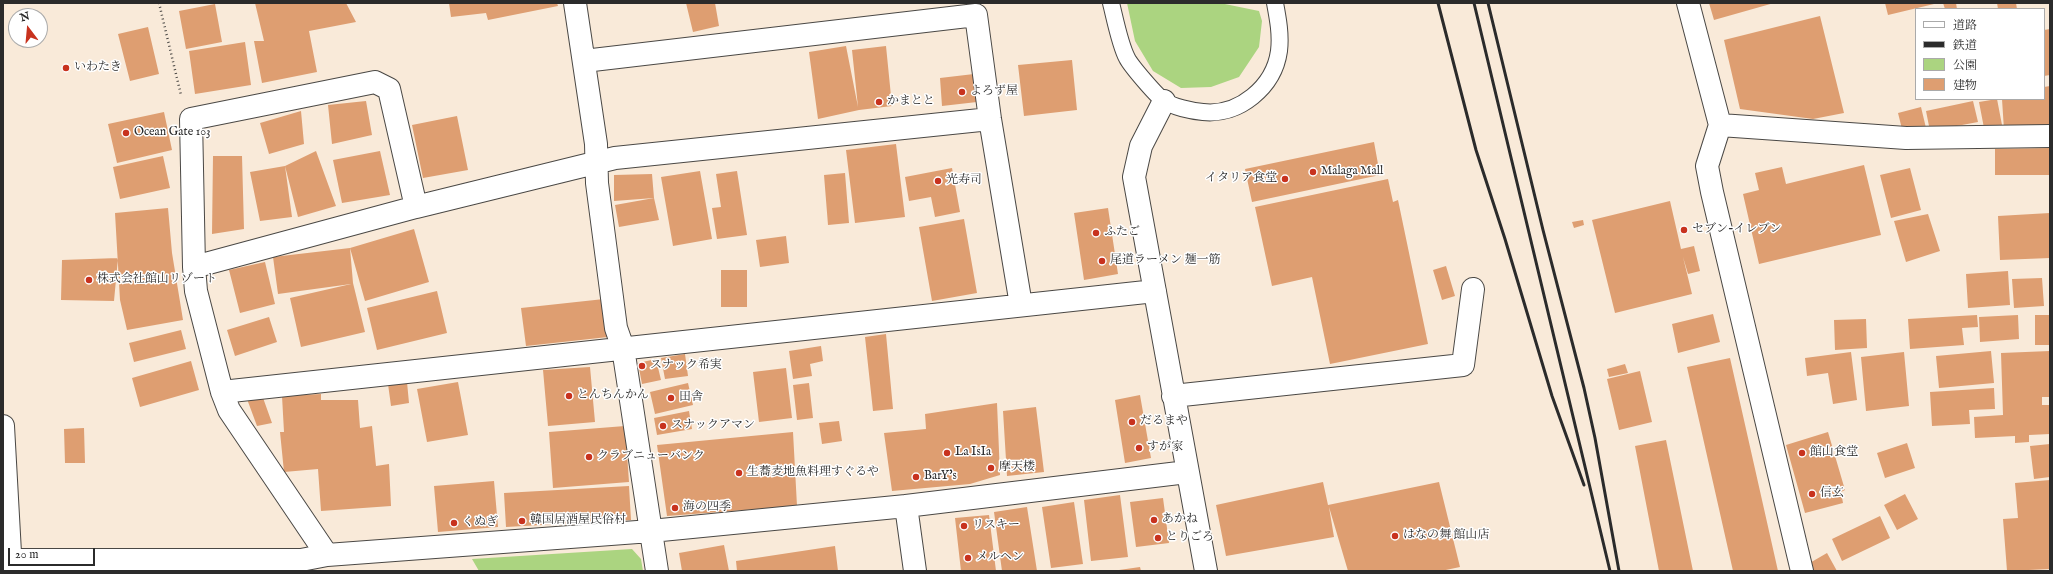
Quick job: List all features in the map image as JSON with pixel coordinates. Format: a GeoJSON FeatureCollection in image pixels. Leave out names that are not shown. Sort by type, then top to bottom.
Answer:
{"type":"FeatureCollection","features":[{"type":"Feature","properties":{"kind":"street"},"geometry":{"type":"LineString","coordinates":[[575,3],[596,144],[597,182],[616,328],[622,348],[657,571]]}},
{"type":"Feature","properties":{"kind":"street"},"geometry":{"type":"LineString","coordinates":[[1688,3],[1720,125],[1707,166],[1712,192],[1802,571]]}},
{"type":"Feature","properties":{"kind":"street"},"geometry":{"type":"LineString","coordinates":[[584,61],[976,15],[990,119],[1021,305]]}},
{"type":"Feature","properties":{"kind":"street"},"geometry":{"type":"LineString","coordinates":[[327,554],[229,410],[222,392],[196,291],[190,119],[375,82],[389,89],[416,207]]}},
{"type":"Feature","properties":{"kind":"street"},"geometry":{"type":"LineString","coordinates":[[1164,100],[1141,146],[1134,177],[1206,571]]}},
{"type":"Feature","properties":{"kind":"street"},"geometry":{"type":"LineString","coordinates":[[194,267],[416,207],[615,158],[990,119]]}},
{"type":"Feature","properties":{"kind":"street"},"geometry":{"type":"LineString","coordinates":[[1720,125],[1906,138],[2050,136]]}},
{"type":"Feature","properties":{"kind":"street"},"geometry":{"type":"LineString","coordinates":[[1173,396],[1463,365],[1473,289]]}},
{"type":"Feature","properties":{"kind":"street"},"geometry":{"type":"LineString","coordinates":[[222,392],[1155,291]]}},
{"type":"Feature","properties":{"kind":"street"},"geometry":{"type":"LineString","coordinates":[[3,426],[11,566],[301,560],[327,554],[651,531],[906,506],[1187,472]]}},
{"type":"Feature","properties":{"kind":"street"},"geometry":{"type":"LineString","coordinates":[[906,506],[915,571]]}},
{"type":"Feature","properties":{"kind":"lane"},"geometry":{"type":"LineString","coordinates":[[1111,3],[1127,59],[1164,100],[1187,110],[1206,112],[1222,112],[1237,107],[1254,97],[1266,81],[1278,52],[1280,28],[1275,3]]}},
{"type":"Feature","properties":{"kind":"path"},"geometry":{"type":"LineString","coordinates":[[159,3],[184,108],[190,119]]}},
{"type":"Feature","properties":{"kind":"green space"},"geometry":{"type":"Polygon","coordinates":[[[1127,3],[1220,3],[1259,11],[1262,21],[1259,47],[1239,77],[1211,87],[1181,88],[1153,71],[1135,41],[1127,3]]]}},
{"type":"Feature","properties":{"kind":"green space"},"geometry":{"type":"Polygon","coordinates":[[[632,549],[641,559],[643,571],[479,571],[472,559],[632,549]]]}},
{"type":"Feature","properties":{"kind":"building"},"geometry":{"type":"Polygon","coordinates":[[[255,3],[346,3],[356,22],[309,31],[317,72],[262,83],[254,41],[264,41],[255,3]]]}},
{"type":"Feature","properties":{"kind":"building"},"geometry":{"type":"Polygon","coordinates":[[[449,3],[557,3],[558,6],[488,20],[486,13],[451,17],[449,3]]]}},
{"type":"Feature","properties":{"kind":"building"},"geometry":{"type":"Polygon","coordinates":[[[686,3],[715,3],[719,26],[693,32],[686,3]]]}},
{"type":"Feature","properties":{"kind":"building"},"geometry":{"type":"Polygon","coordinates":[[[1709,3],[1774,3],[1714,20],[1709,3]]]}},
{"type":"Feature","properties":{"kind":"building"},"geometry":{"type":"Polygon","coordinates":[[[1885,3],[1934,3],[1934,4],[1888,15],[1885,3]]]}},
{"type":"Feature","properties":{"kind":"building"},"geometry":{"type":"Polygon","coordinates":[[[1943,3],[1956,3],[1957,8],[1945,8],[1943,3]]]}},
{"type":"Feature","properties":{"kind":"building"},"geometry":{"type":"Polygon","coordinates":[[[1997,3],[2016,3],[2017,8],[1998,8],[1997,3]]]}},
{"type":"Feature","properties":{"kind":"building"},"geometry":{"type":"Polygon","coordinates":[[[215,4],[222,42],[186,49],[179,11],[215,4]]]}},
{"type":"Feature","properties":{"kind":"building"},"geometry":{"type":"Polygon","coordinates":[[[1820,16],[1844,113],[1813,119],[1740,109],[1724,40],[1820,16]]]}},
{"type":"Feature","properties":{"kind":"building"},"geometry":{"type":"Polygon","coordinates":[[[148,27],[159,74],[130,81],[118,34],[148,27]]]}},
{"type":"Feature","properties":{"kind":"building"},"geometry":{"type":"Polygon","coordinates":[[[2050,29],[2050,75],[2045,76],[2045,30],[2050,29]]]}},
{"type":"Feature","properties":{"kind":"building"},"geometry":{"type":"Polygon","coordinates":[[[245,42],[251,85],[195,94],[189,51],[245,42]]]}},
{"type":"Feature","properties":{"kind":"building"},"geometry":{"type":"Polygon","coordinates":[[[846,46],[858,107],[852,50],[886,46],[892,106],[859,110],[818,119],[809,52],[846,46]]]}},
{"type":"Feature","properties":{"kind":"building"},"geometry":{"type":"Polygon","coordinates":[[[1072,60],[1077,110],[1024,116],[1018,65],[1072,60]]]}},
{"type":"Feature","properties":{"kind":"building"},"geometry":{"type":"Polygon","coordinates":[[[974,74],[977,102],[942,106],[940,78],[974,74]]]}},
{"type":"Feature","properties":{"kind":"building"},"geometry":{"type":"Polygon","coordinates":[[[2050,86],[2050,127],[2004,130],[2002,100],[2045,100],[2045,87],[2050,86]]]}},
{"type":"Feature","properties":{"kind":"building"},"geometry":{"type":"Polygon","coordinates":[[[1997,100],[2002,125],[1984,128],[1979,102],[1997,100]]]}},
{"type":"Feature","properties":{"kind":"building"},"geometry":{"type":"Polygon","coordinates":[[[366,101],[372,135],[332,144],[328,105],[366,101]]]}},
{"type":"Feature","properties":{"kind":"building"},"geometry":{"type":"Polygon","coordinates":[[[1973,101],[1978,122],[1930,131],[1926,111],[1973,101]]]}},
{"type":"Feature","properties":{"kind":"building"},"geometry":{"type":"Polygon","coordinates":[[[1921,107],[1926,128],[1903,133],[1898,113],[1921,107]]]}},
{"type":"Feature","properties":{"kind":"building"},"geometry":{"type":"Polygon","coordinates":[[[301,111],[304,144],[269,154],[260,123],[301,111]]]}},
{"type":"Feature","properties":{"kind":"building"},"geometry":{"type":"Polygon","coordinates":[[[164,112],[172,150],[117,163],[108,124],[164,112]]]}},
{"type":"Feature","properties":{"kind":"building"},"geometry":{"type":"Polygon","coordinates":[[[457,116],[468,170],[423,178],[412,125],[457,116]]]}},
{"type":"Feature","properties":{"kind":"building","name":"Malaga Mall"},"geometry":{"type":"Polygon","coordinates":[[[1374,142],[1380,175],[1252,202],[1245,169],[1374,142]]]}},
{"type":"Feature","properties":{"kind":"building"},"geometry":{"type":"Polygon","coordinates":[[[896,144],[905,217],[855,223],[846,150],[896,144]]]}},
{"type":"Feature","properties":{"kind":"building"},"geometry":{"type":"Polygon","coordinates":[[[2050,148],[2050,175],[1995,175],[1995,149],[2050,148]]]}},
{"type":"Feature","properties":{"kind":"building"},"geometry":{"type":"Polygon","coordinates":[[[316,151],[336,206],[298,217],[285,166],[316,151]]]}},
{"type":"Feature","properties":{"kind":"building"},"geometry":{"type":"Polygon","coordinates":[[[380,151],[390,195],[342,203],[333,160],[380,151]]]}},
{"type":"Feature","properties":{"kind":"building"},"geometry":{"type":"Polygon","coordinates":[[[163,156],[170,188],[120,199],[113,167],[163,156]]]}},
{"type":"Feature","properties":{"kind":"building"},"geometry":{"type":"Polygon","coordinates":[[[213,156],[242,156],[244,229],[212,234],[213,156]]]}},
{"type":"Feature","properties":{"kind":"building"},"geometry":{"type":"Polygon","coordinates":[[[1864,165],[1881,235],[1759,264],[1743,194],[1759,190],[1755,173],[1782,167],[1786,184],[1864,165]]]}},
{"type":"Feature","properties":{"kind":"building"},"geometry":{"type":"Polygon","coordinates":[[[285,166],[292,217],[260,221],[250,172],[285,166]]]}},
{"type":"Feature","properties":{"kind":"building"},"geometry":{"type":"Polygon","coordinates":[[[952,168],[960,212],[935,217],[931,197],[909,201],[905,177],[952,168]]]}},
{"type":"Feature","properties":{"kind":"building"},"geometry":{"type":"Polygon","coordinates":[[[1910,168],[1921,210],[1891,218],[1880,175],[1910,168]]]}},
{"type":"Feature","properties":{"kind":"building"},"geometry":{"type":"Polygon","coordinates":[[[700,171],[712,239],[673,246],[661,177],[700,171]]]}},
{"type":"Feature","properties":{"kind":"building"},"geometry":{"type":"Polygon","coordinates":[[[737,171],[747,235],[717,239],[712,208],[721,207],[716,174],[737,171]]]}},
{"type":"Feature","properties":{"kind":"building"},"geometry":{"type":"Polygon","coordinates":[[[845,173],[849,223],[828,225],[824,175],[845,173]]]}},
{"type":"Feature","properties":{"kind":"building"},"geometry":{"type":"Polygon","coordinates":[[[652,174],[654,198],[614,201],[614,175],[652,174]]]}},
{"type":"Feature","properties":{"kind":"building"},"geometry":{"type":"Polygon","coordinates":[[[1388,179],[1393,202],[1398,200],[1428,344],[1330,364],[1312,277],[1272,286],[1255,207],[1388,179]]]}},
{"type":"Feature","properties":{"kind":"building"},"geometry":{"type":"Polygon","coordinates":[[[654,198],[659,220],[619,227],[615,205],[654,198]]]}},
{"type":"Feature","properties":{"kind":"building"},"geometry":{"type":"Polygon","coordinates":[[[1670,201],[1681,249],[1694,246],[1700,271],[1688,274],[1683,257],[1692,294],[1615,313],[1592,220],[1670,201]]]}},
{"type":"Feature","properties":{"kind":"building"},"geometry":{"type":"Polygon","coordinates":[[[168,208],[172,253],[183,320],[127,330],[120,300],[115,213],[168,208]]]}},
{"type":"Feature","properties":{"kind":"building"},"geometry":{"type":"Polygon","coordinates":[[[1108,208],[1118,274],[1084,280],[1074,213],[1108,208]]]}},
{"type":"Feature","properties":{"kind":"building"},"geometry":{"type":"Polygon","coordinates":[[[2050,213],[2050,258],[2000,260],[1998,216],[2050,213]]]}},
{"type":"Feature","properties":{"kind":"building"},"geometry":{"type":"Polygon","coordinates":[[[1928,214],[1940,251],[1906,262],[1894,221],[1928,214]]]}},
{"type":"Feature","properties":{"kind":"building"},"geometry":{"type":"Polygon","coordinates":[[[964,219],[977,293],[932,301],[919,227],[964,219]]]}},
{"type":"Feature","properties":{"kind":"building"},"geometry":{"type":"Polygon","coordinates":[[[1583,220],[1584,225],[1574,228],[1572,222],[1583,220]]]}},
{"type":"Feature","properties":{"kind":"building"},"geometry":{"type":"Polygon","coordinates":[[[414,229],[429,282],[365,301],[350,248],[414,229]]]}},
{"type":"Feature","properties":{"kind":"building"},"geometry":{"type":"Polygon","coordinates":[[[786,236],[789,263],[760,267],[756,240],[786,236]]]}},
{"type":"Feature","properties":{"kind":"building"},"geometry":{"type":"Polygon","coordinates":[[[350,248],[353,283],[365,332],[301,347],[290,298],[351,284],[278,294],[273,257],[350,248]]]}},
{"type":"Feature","properties":{"kind":"building","name":"株式会社館山リゾート"},"geometry":{"type":"Polygon","coordinates":[[[118,258],[114,301],[61,300],[62,260],[118,258]]]}},
{"type":"Feature","properties":{"kind":"building"},"geometry":{"type":"Polygon","coordinates":[[[265,262],[275,304],[240,313],[229,270],[265,262]]]}},
{"type":"Feature","properties":{"kind":"building"},"geometry":{"type":"Polygon","coordinates":[[[1446,266],[1455,296],[1442,300],[1433,270],[1446,266]]]}},
{"type":"Feature","properties":{"kind":"building"},"geometry":{"type":"Polygon","coordinates":[[[721,270],[747,270],[747,307],[721,307],[721,270]]]}},
{"type":"Feature","properties":{"kind":"building"},"geometry":{"type":"Polygon","coordinates":[[[2008,271],[2010,305],[1968,308],[1966,274],[2008,271]]]}},
{"type":"Feature","properties":{"kind":"building"},"geometry":{"type":"Polygon","coordinates":[[[2042,278],[2044,306],[2014,308],[2012,279],[2042,278]]]}},
{"type":"Feature","properties":{"kind":"building"},"geometry":{"type":"Polygon","coordinates":[[[437,291],[447,333],[377,350],[367,308],[437,291]]]}},
{"type":"Feature","properties":{"kind":"building"},"geometry":{"type":"Polygon","coordinates":[[[604,299],[608,337],[526,346],[521,308],[604,299]]]}},
{"type":"Feature","properties":{"kind":"building"},"geometry":{"type":"Polygon","coordinates":[[[1713,314],[1720,342],[1678,353],[1672,324],[1713,314]]]}},
{"type":"Feature","properties":{"kind":"building"},"geometry":{"type":"Polygon","coordinates":[[[1977,315],[1978,327],[1962,328],[1964,345],[1910,349],[1908,319],[1977,315]]]}},
{"type":"Feature","properties":{"kind":"building"},"geometry":{"type":"Polygon","coordinates":[[[2018,315],[2019,339],[1980,342],[1979,317],[2018,315]]]}},
{"type":"Feature","properties":{"kind":"building"},"geometry":{"type":"Polygon","coordinates":[[[2035,315],[2050,315],[2050,345],[2035,345],[2035,315]]]}},
{"type":"Feature","properties":{"kind":"building"},"geometry":{"type":"Polygon","coordinates":[[[269,317],[277,342],[235,356],[227,330],[269,317]]]}},
{"type":"Feature","properties":{"kind":"building"},"geometry":{"type":"Polygon","coordinates":[[[1866,319],[1867,348],[1835,350],[1834,320],[1866,319]]]}},
{"type":"Feature","properties":{"kind":"building"},"geometry":{"type":"Polygon","coordinates":[[[181,330],[186,349],[134,362],[129,343],[181,330]]]}},
{"type":"Feature","properties":{"kind":"building"},"geometry":{"type":"Polygon","coordinates":[[[886,334],[893,409],[873,411],[865,337],[886,334]]]}},
{"type":"Feature","properties":{"kind":"building"},"geometry":{"type":"Polygon","coordinates":[[[821,346],[823,361],[810,364],[812,376],[793,379],[789,351],[821,346]]]}},
{"type":"Feature","properties":{"kind":"building"},"geometry":{"type":"Polygon","coordinates":[[[1991,351],[1994,383],[1939,388],[1936,356],[1991,351]]]}},
{"type":"Feature","properties":{"kind":"building"},"geometry":{"type":"Polygon","coordinates":[[[2050,351],[2050,397],[2042,397],[2042,405],[2050,405],[2050,434],[2029,435],[2029,442],[2015,443],[2015,436],[1975,438],[1974,417],[2003,415],[2001,353],[2050,351]]]}},
{"type":"Feature","properties":{"kind":"building"},"geometry":{"type":"Polygon","coordinates":[[[1851,352],[1857,400],[1833,404],[1828,373],[1807,376],[1805,358],[1851,352]]]}},
{"type":"Feature","properties":{"kind":"building"},"geometry":{"type":"Polygon","coordinates":[[[1904,352],[1909,406],[1866,411],[1861,357],[1904,352]]]}},
{"type":"Feature","properties":{"kind":"building"},"geometry":{"type":"Polygon","coordinates":[[[685,354],[688,376],[665,379],[661,358],[685,354]]]}},
{"type":"Feature","properties":{"kind":"building"},"geometry":{"type":"Polygon","coordinates":[[[1730,358],[1778,571],[1733,571],[1687,367],[1730,358]]]}},
{"type":"Feature","properties":{"kind":"building"},"geometry":{"type":"Polygon","coordinates":[[[656,359],[661,380],[642,384],[638,363],[656,359]]]}},
{"type":"Feature","properties":{"kind":"building"},"geometry":{"type":"Polygon","coordinates":[[[191,361],[199,390],[140,407],[132,378],[191,361]]]}},
{"type":"Feature","properties":{"kind":"building"},"geometry":{"type":"Polygon","coordinates":[[[1625,364],[1628,373],[1609,377],[1607,369],[1625,364]]]}},
{"type":"Feature","properties":{"kind":"building","name":"とんちんかん"},"geometry":{"type":"Polygon","coordinates":[[[590,367],[595,422],[548,426],[543,370],[590,367]]]}},
{"type":"Feature","properties":{"kind":"building"},"geometry":{"type":"Polygon","coordinates":[[[786,368],[792,418],[759,422],[753,372],[786,368]]]}},
{"type":"Feature","properties":{"kind":"building"},"geometry":{"type":"Polygon","coordinates":[[[1640,371],[1652,422],[1619,430],[1607,379],[1640,371]]]}},
{"type":"Feature","properties":{"kind":"building"},"geometry":{"type":"Polygon","coordinates":[[[407,382],[409,403],[391,406],[388,384],[407,382]]]}},
{"type":"Feature","properties":{"kind":"building"},"geometry":{"type":"Polygon","coordinates":[[[458,382],[468,435],[427,442],[417,389],[458,382]]]}},
{"type":"Feature","properties":{"kind":"building","name":"田舎"},"geometry":{"type":"Polygon","coordinates":[[[688,383],[693,405],[655,414],[650,392],[688,383]]]}},
{"type":"Feature","properties":{"kind":"building"},"geometry":{"type":"Polygon","coordinates":[[[809,383],[813,418],[797,420],[793,385],[809,383]]]}},
{"type":"Feature","properties":{"kind":"building"},"geometry":{"type":"Polygon","coordinates":[[[1994,388],[1995,409],[1969,410],[1970,424],[1932,426],[1930,392],[1994,388]]]}},
{"type":"Feature","properties":{"kind":"building"},"geometry":{"type":"Polygon","coordinates":[[[321,394],[321,400],[358,400],[360,428],[372,426],[376,466],[389,464],[391,506],[321,511],[318,469],[284,472],[280,432],[284,432],[282,396],[321,394]]]}},
{"type":"Feature","properties":{"kind":"building"},"geometry":{"type":"Polygon","coordinates":[[[262,395],[272,423],[257,426],[247,399],[262,395]]]}},
{"type":"Feature","properties":{"kind":"building"},"geometry":{"type":"Polygon","coordinates":[[[1140,395],[1151,458],[1125,463],[1115,400],[1140,395]]]}},
{"type":"Feature","properties":{"kind":"building"},"geometry":{"type":"Polygon","coordinates":[[[997,403],[1000,475],[970,484],[892,491],[884,433],[926,429],[925,414],[997,403]]]}},
{"type":"Feature","properties":{"kind":"building"},"geometry":{"type":"Polygon","coordinates":[[[1036,407],[1044,472],[1007,476],[1003,411],[1036,407]]]}},
{"type":"Feature","properties":{"kind":"building"},"geometry":{"type":"Polygon","coordinates":[[[689,411],[692,429],[657,435],[654,418],[689,411]]]}},
{"type":"Feature","properties":{"kind":"building"},"geometry":{"type":"Polygon","coordinates":[[[839,421],[842,441],[822,444],[819,423],[839,421]]]}},
{"type":"Feature","properties":{"kind":"building","name":"クラブニューバンク"},"geometry":{"type":"Polygon","coordinates":[[[625,426],[629,482],[553,488],[549,432],[625,426]]]}},
{"type":"Feature","properties":{"kind":"building"},"geometry":{"type":"Polygon","coordinates":[[[84,428],[85,463],[65,463],[64,429],[84,428]]]}},
{"type":"Feature","properties":{"kind":"building"},"geometry":{"type":"Polygon","coordinates":[[[793,432],[797,506],[667,516],[657,445],[793,432]]]}},
{"type":"Feature","properties":{"kind":"building"},"geometry":{"type":"Polygon","coordinates":[[[1828,432],[1845,490],[1841,492],[1843,503],[1805,513],[1786,445],[1828,432]]]}},
{"type":"Feature","properties":{"kind":"building"},"geometry":{"type":"Polygon","coordinates":[[[1666,440],[1693,571],[1659,571],[1635,446],[1666,440]]]}},
{"type":"Feature","properties":{"kind":"building"},"geometry":{"type":"Polygon","coordinates":[[[1907,443],[1915,468],[1885,478],[1877,453],[1907,443]]]}},
{"type":"Feature","properties":{"kind":"building"},"geometry":{"type":"Polygon","coordinates":[[[2050,444],[2050,477],[2034,479],[2030,446],[2050,444]]]}},
{"type":"Feature","properties":{"kind":"building"},"geometry":{"type":"Polygon","coordinates":[[[2050,480],[2050,569],[2007,571],[2003,519],[2018,518],[2015,483],[2050,480]]]}},
{"type":"Feature","properties":{"kind":"building"},"geometry":{"type":"Polygon","coordinates":[[[494,481],[498,527],[438,532],[434,486],[494,481]]]}},
{"type":"Feature","properties":{"kind":"building"},"geometry":{"type":"Polygon","coordinates":[[[1323,482],[1328,505],[1439,482],[1460,567],[1441,571],[1348,571],[1329,507],[1334,537],[1226,556],[1216,505],[1323,482]]]}},
{"type":"Feature","properties":{"kind":"building"},"geometry":{"type":"Polygon","coordinates":[[[629,486],[631,520],[506,527],[504,493],[629,486]]]}},
{"type":"Feature","properties":{"kind":"building"},"geometry":{"type":"Polygon","coordinates":[[[1905,494],[1918,519],[1897,530],[1884,505],[1905,494]]]}},
{"type":"Feature","properties":{"kind":"building"},"geometry":{"type":"Polygon","coordinates":[[[1120,495],[1128,557],[1091,561],[1084,500],[1120,495]]]}},
{"type":"Feature","properties":{"kind":"building"},"geometry":{"type":"Polygon","coordinates":[[[1163,498],[1169,543],[1136,547],[1130,502],[1163,498]]]}},
{"type":"Feature","properties":{"kind":"building"},"geometry":{"type":"Polygon","coordinates":[[[1074,502],[1083,564],[1051,568],[1042,507],[1074,502]]]}},
{"type":"Feature","properties":{"kind":"building"},"geometry":{"type":"Polygon","coordinates":[[[1027,507],[1037,571],[1002,571],[994,512],[1027,507]]]}},
{"type":"Feature","properties":{"kind":"building"},"geometry":{"type":"Polygon","coordinates":[[[989,515],[996,571],[961,571],[955,518],[989,515]]]}},
{"type":"Feature","properties":{"kind":"building"},"geometry":{"type":"Polygon","coordinates":[[[1880,516],[1890,538],[1842,561],[1832,539],[1880,516]]]}},
{"type":"Feature","properties":{"kind":"building"},"geometry":{"type":"Polygon","coordinates":[[[724,545],[729,571],[682,571],[679,553],[724,545]]]}},
{"type":"Feature","properties":{"kind":"building"},"geometry":{"type":"Polygon","coordinates":[[[835,546],[838,571],[737,571],[736,561],[835,546]]]}},
{"type":"Feature","properties":{"kind":"building"},"geometry":{"type":"Polygon","coordinates":[[[1827,553],[1837,571],[1812,571],[1808,564],[1827,553]]]}},
{"type":"Feature","properties":{"kind":"building"},"geometry":{"type":"Polygon","coordinates":[[[1140,567],[1141,571],[1119,570],[1140,567]]]}},
{"type":"Feature","properties":{"kind":"railway"},"geometry":{"type":"LineString","coordinates":[[1438,3],[1476,150],[1505,239],[1552,396],[1584,485]]}},
{"type":"Feature","properties":{"kind":"railway"},"geometry":{"type":"LineString","coordinates":[[1474,3],[1610,571]]}},
{"type":"Feature","properties":{"kind":"railway"},"geometry":{"type":"LineString","coordinates":[[1488,3],[1543,230],[1584,388],[1595,438],[1619,571]]}},
{"type":"Feature","properties":{"kind":"place","name":"いわたき"},"geometry":{"type":"Point","coordinates":[66,68]}},
{"type":"Feature","properties":{"kind":"place","name":"よろず屋"},"geometry":{"type":"Point","coordinates":[962,92]}},
{"type":"Feature","properties":{"kind":"place","name":"かまとと"},"geometry":{"type":"Point","coordinates":[879,102]}},
{"type":"Feature","properties":{"kind":"place","name":"Ocean Gate 103"},"geometry":{"type":"Point","coordinates":[126,133]}},
{"type":"Feature","properties":{"kind":"place","name":"Malaga Mall"},"geometry":{"type":"Point","coordinates":[1313,172]}},
{"type":"Feature","properties":{"kind":"place","name":"イタリア食堂"},"geometry":{"type":"Point","coordinates":[1285,179]}},
{"type":"Feature","properties":{"kind":"place","name":"光寿司"},"geometry":{"type":"Point","coordinates":[938,181]}},
{"type":"Feature","properties":{"kind":"place","name":"セブン-イレブン"},"geometry":{"type":"Point","coordinates":[1684,230]}},
{"type":"Feature","properties":{"kind":"place","name":"ふたご"},"geometry":{"type":"Point","coordinates":[1096,233]}},
{"type":"Feature","properties":{"kind":"place","name":"尾道ラーメン 麺一筋"},"geometry":{"type":"Point","coordinates":[1102,261]}},
{"type":"Feature","properties":{"kind":"place","name":"株式会社館山リゾート"},"geometry":{"type":"Point","coordinates":[89,280]}},
{"type":"Feature","properties":{"kind":"place","name":"スナック希実"},"geometry":{"type":"Point","coordinates":[642,366]}},
{"type":"Feature","properties":{"kind":"place","name":"とんちんかん"},"geometry":{"type":"Point","coordinates":[569,396]}},
{"type":"Feature","properties":{"kind":"place","name":"田舎"},"geometry":{"type":"Point","coordinates":[671,398]}},
{"type":"Feature","properties":{"kind":"place","name":"だるまや"},"geometry":{"type":"Point","coordinates":[1132,422]}},
{"type":"Feature","properties":{"kind":"place","name":"スナックアマン"},"geometry":{"type":"Point","coordinates":[663,426]}},
{"type":"Feature","properties":{"kind":"place","name":"すが家"},"geometry":{"type":"Point","coordinates":[1139,448]}},
{"type":"Feature","properties":{"kind":"place","name":"La IsIa"},"geometry":{"type":"Point","coordinates":[947,453]}},
{"type":"Feature","properties":{"kind":"place","name":"館山食堂"},"geometry":{"type":"Point","coordinates":[1802,453]}},
{"type":"Feature","properties":{"kind":"place","name":"クラブニューバンク"},"geometry":{"type":"Point","coordinates":[589,457]}},
{"type":"Feature","properties":{"kind":"place","name":"摩天楼"},"geometry":{"type":"Point","coordinates":[991,468]}},
{"type":"Feature","properties":{"kind":"place","name":"生蕎麦地魚料理すぐるや"},"geometry":{"type":"Point","coordinates":[739,473]}},
{"type":"Feature","properties":{"kind":"place","name":"BarY's"},"geometry":{"type":"Point","coordinates":[916,477]}},
{"type":"Feature","properties":{"kind":"place","name":"信玄"},"geometry":{"type":"Point","coordinates":[1812,494]}},
{"type":"Feature","properties":{"kind":"place","name":"海の四季"},"geometry":{"type":"Point","coordinates":[675,508]}},
{"type":"Feature","properties":{"kind":"place","name":"あかね"},"geometry":{"type":"Point","coordinates":[1154,520]}},
{"type":"Feature","properties":{"kind":"place","name":"韓国居酒屋民俗村"},"geometry":{"type":"Point","coordinates":[522,521]}},
{"type":"Feature","properties":{"kind":"place","name":"くぬぎ"},"geometry":{"type":"Point","coordinates":[454,523]}},
{"type":"Feature","properties":{"kind":"place","name":"リスキー"},"geometry":{"type":"Point","coordinates":[964,526]}},
{"type":"Feature","properties":{"kind":"place","name":"はなの舞 館山店"},"geometry":{"type":"Point","coordinates":[1395,536]}},
{"type":"Feature","properties":{"kind":"place","name":"とりごろ"},"geometry":{"type":"Point","coordinates":[1158,538]}},
{"type":"Feature","properties":{"kind":"place","name":"メルヘン"},"geometry":{"type":"Point","coordinates":[968,558]}}]}
